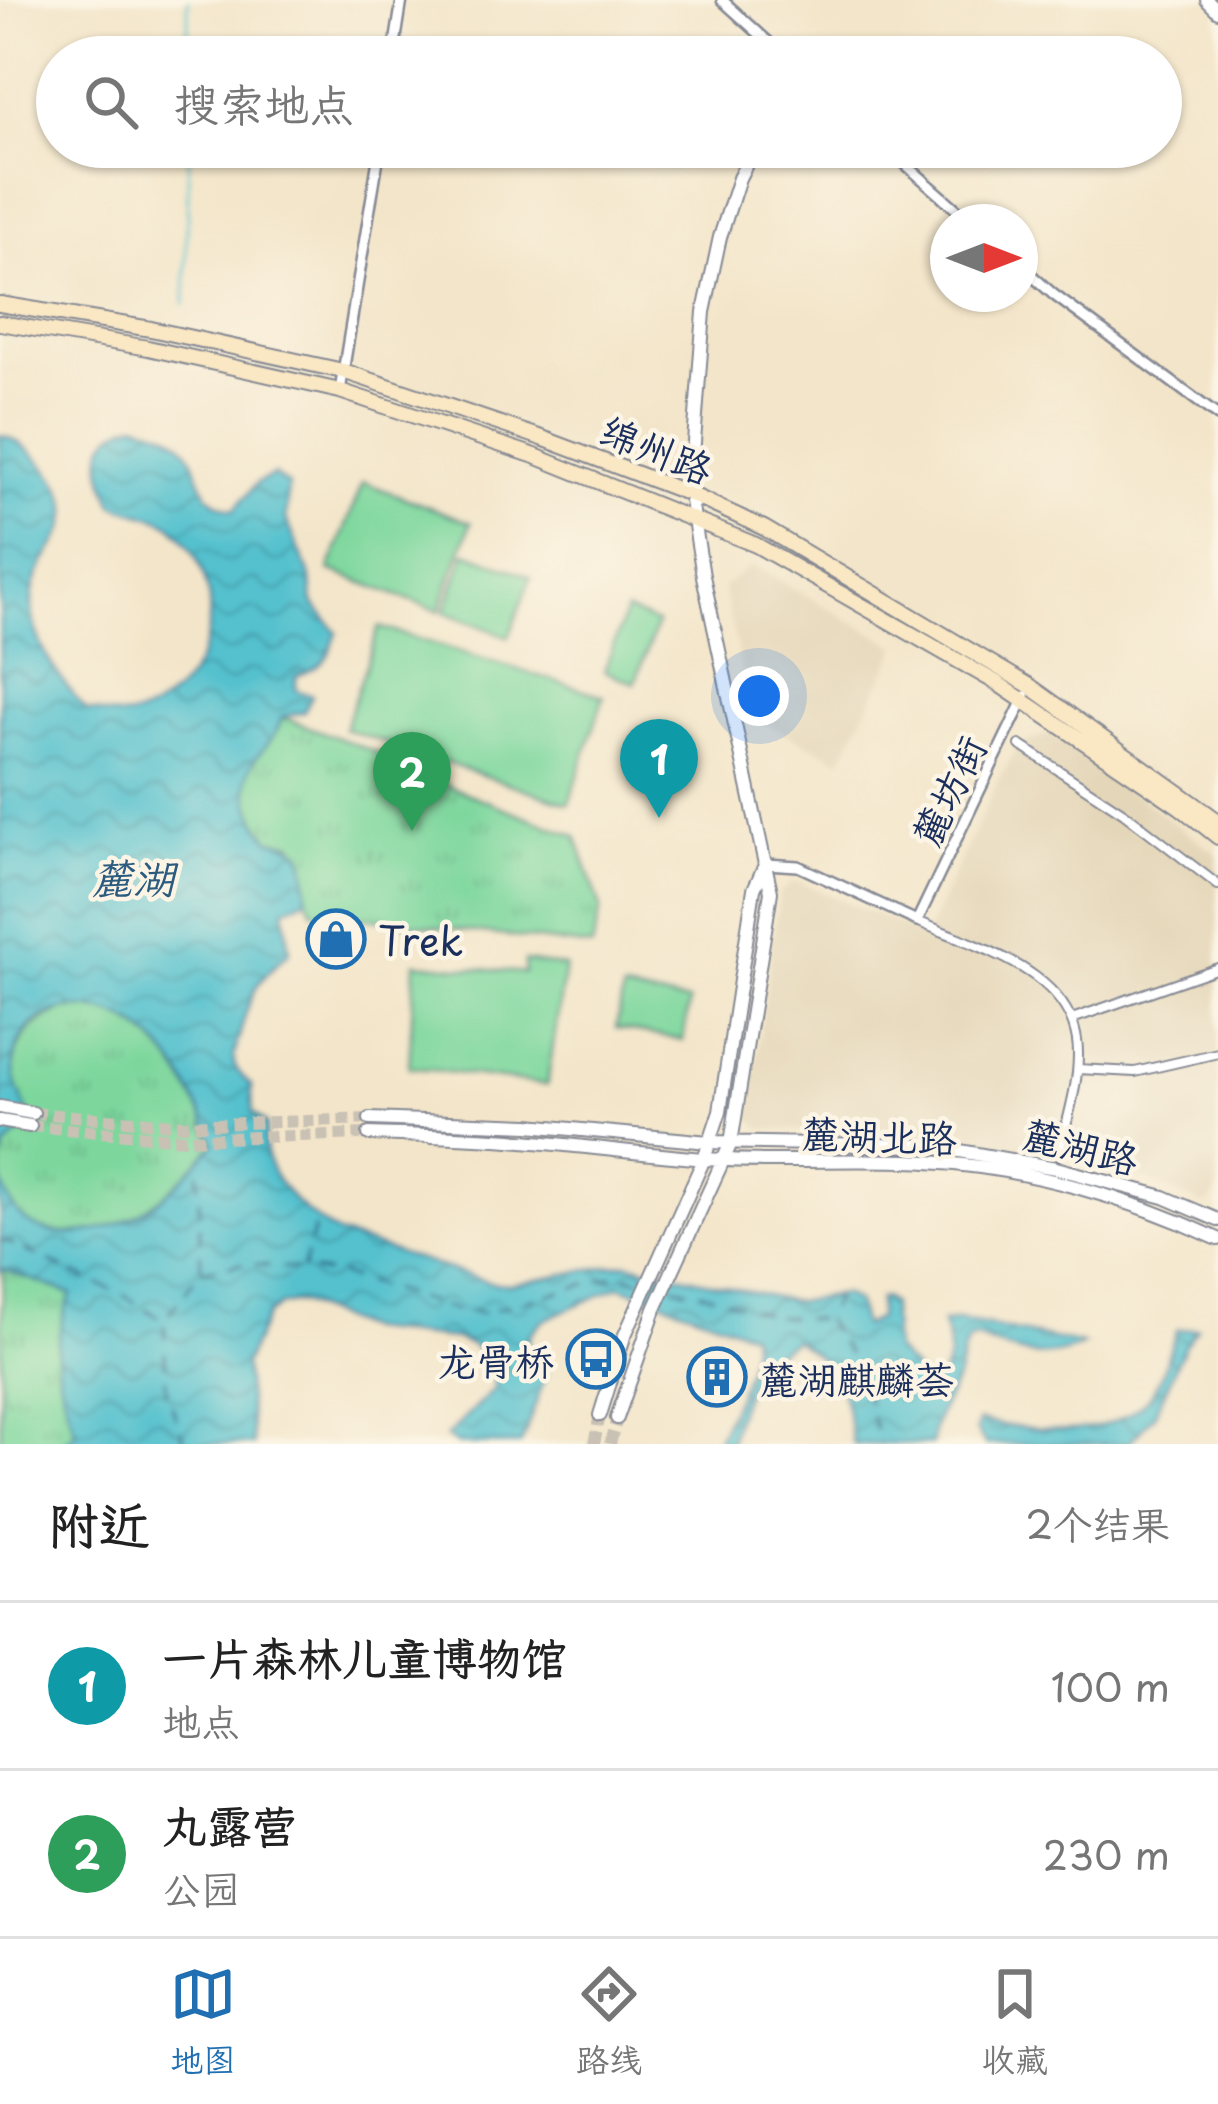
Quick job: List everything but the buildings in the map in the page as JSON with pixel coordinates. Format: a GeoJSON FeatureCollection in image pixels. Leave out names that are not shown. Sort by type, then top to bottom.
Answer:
{"type":"FeatureCollection","features":[{"type":"Feature","properties":{"kind":"main road","name":"绵州路"},"geometry":{"type":"LineString","coordinates":[[0,304],[151,329],[343,371],[690,494],[764,528],[1030,686],[1218,821]]}},
{"type":"Feature","properties":{"kind":"main road","name":"绵州路"},"geometry":{"type":"LineString","coordinates":[[0,323],[148,348],[340,391],[536,457],[756,545],[1023,701],[1218,837]]}},
{"type":"Feature","properties":{"kind":"street"},"geometry":{"type":"LineString","coordinates":[[396,36],[402,0]]}},
{"type":"Feature","properties":{"kind":"street"},"geometry":{"type":"LineString","coordinates":[[722,0],[762,36]]}},
{"type":"Feature","properties":{"kind":"street"},"geometry":{"type":"LineString","coordinates":[[1207,0],[1218,10]]}},
{"type":"Feature","properties":{"kind":"street"},"geometry":{"type":"LineString","coordinates":[[340,391],[377,168]]}},
{"type":"Feature","properties":{"kind":"street"},"geometry":{"type":"LineString","coordinates":[[617,1418],[655,1309],[731,1142],[771,892],[691,519],[690,494],[704,312],[720,237],[744,168]]}},
{"type":"Feature","properties":{"kind":"street"},"geometry":{"type":"LineString","coordinates":[[910,168],[951,204]]}},
{"type":"Feature","properties":{"kind":"street"},"geometry":{"type":"LineString","coordinates":[[1038,281],[1218,416]]}},
{"type":"Feature","properties":{"kind":"street","name":"麓坊街"},"geometry":{"type":"LineString","coordinates":[[917,921],[1030,686]]}},
{"type":"Feature","properties":{"kind":"street"},"geometry":{"type":"LineString","coordinates":[[1020,745],[1124,812],[1218,885]]}},
{"type":"Feature","properties":{"kind":"street"},"geometry":{"type":"LineString","coordinates":[[766,864],[798,866],[1028,970],[1061,1001],[1077,1035],[1077,1069],[1059,1155]]}},
{"type":"Feature","properties":{"kind":"street"},"geometry":{"type":"LineString","coordinates":[[599,1415],[640,1302],[704,1159],[720,1111],[754,889],[766,864]]}},
{"type":"Feature","properties":{"kind":"street"},"geometry":{"type":"LineString","coordinates":[[1072,1019],[1218,968]]}},
{"type":"Feature","properties":{"kind":"street"},"geometry":{"type":"LineString","coordinates":[[1077,1069],[1135,1072],[1218,1053]]}},
{"type":"Feature","properties":{"kind":"street"},"geometry":{"type":"LineString","coordinates":[[0,1107],[31,1120],[0,1121]]}},
{"type":"Feature","properties":{"kind":"street","name":"麓湖路"},"geometry":{"type":"LineString","coordinates":[[370,1118],[529,1125],[710,1142],[932,1146],[1039,1172],[1068,1172],[1164,1197],[1218,1220]]}},
{"type":"Feature","properties":{"kind":"street","name":"麓湖北路"},"geometry":{"type":"LineString","coordinates":[[369,1134],[528,1142],[704,1159],[932,1162],[1039,1172],[1065,1187],[1163,1215],[1218,1239]]}},
{"type":"Feature","properties":{"kind":"street"},"geometry":{"type":"LineString","coordinates":[[1065,1187],[1068,1172]]}},
{"type":"Feature","properties":{"kind":"shaded area"},"geometry":{"type":"Polygon","coordinates":[[[752,565],[898,647],[841,760],[752,717],[723,587],[752,565]]]}},
{"type":"Feature","properties":{"kind":"shaded area"},"geometry":{"type":"Polygon","coordinates":[[[1051,733],[1218,855],[1218,1190],[1206,1206],[1140,1177],[1059,1155],[945,1135],[763,1129],[748,1117],[780,893],[793,882],[802,883],[925,936],[1000,777],[1020,745],[1051,733]]]}},
{"type":"Feature","properties":{"kind":"green space"},"geometry":{"type":"Polygon","coordinates":[[[363,482],[471,523],[439,611],[329,570],[363,482]]]}},
{"type":"Feature","properties":{"kind":"green space"},"geometry":{"type":"Polygon","coordinates":[[[466,552],[531,577],[509,637],[444,612],[466,552]]]}},
{"type":"Feature","properties":{"kind":"green space"},"geometry":{"type":"Polygon","coordinates":[[[626,611],[657,623],[635,683],[604,671],[626,611]]]}},
{"type":"Feature","properties":{"kind":"green space"},"geometry":{"type":"Polygon","coordinates":[[[379,627],[604,696],[569,804],[344,729],[379,627]]]}},
{"type":"Feature","properties":{"kind":"green space"},"geometry":{"type":"Polygon","coordinates":[[[282,717],[416,767],[453,788],[576,836],[601,908],[592,947],[313,911],[307,898],[306,869],[293,843],[269,840],[247,789],[250,768],[282,717]]]}},
{"type":"Feature","properties":{"kind":"green space"},"geometry":{"type":"Polygon","coordinates":[[[525,961],[565,967],[547,1085],[409,1067],[415,963],[524,973],[525,961]]]}},
{"type":"Feature","properties":{"kind":"green space"},"geometry":{"type":"Polygon","coordinates":[[[623,991],[689,1002],[683,1040],[616,1028],[623,991]]]}},
{"type":"Feature","properties":{"kind":"green space"},"geometry":{"type":"Polygon","coordinates":[[[81,1006],[107,1011],[149,1037],[181,1076],[215,1145],[138,1214],[90,1232],[57,1232],[27,1223],[15,1213],[2,1184],[1,1160],[5,1147],[30,1120],[14,1068],[21,1042],[40,1022],[81,1006]]]}},
{"type":"Feature","properties":{"kind":"green space"},"geometry":{"type":"Polygon","coordinates":[[[3,1268],[72,1294],[60,1332],[58,1364],[76,1433],[60,1444],[0,1444],[3,1268]]]}},
{"type":"Feature","properties":{"kind":"water","name":"麓湖"},"geometry":{"type":"Polygon","coordinates":[[[136,423],[166,432],[181,443],[205,490],[220,505],[234,510],[257,483],[274,475],[288,485],[286,518],[311,578],[313,603],[337,632],[324,661],[296,676],[296,690],[312,696],[304,712],[282,717],[250,768],[247,790],[263,831],[270,840],[299,851],[305,865],[307,898],[284,909],[290,952],[256,988],[234,1057],[238,1072],[251,1085],[253,1113],[267,1125],[267,1159],[296,1202],[337,1234],[493,1283],[626,1263],[797,1302],[842,1294],[856,1302],[863,1326],[878,1318],[878,1299],[884,1298],[891,1304],[894,1350],[932,1387],[949,1357],[942,1323],[959,1320],[1084,1345],[1042,1356],[969,1340],[937,1418],[932,1444],[853,1444],[832,1372],[795,1340],[768,1359],[750,1383],[730,1444],[715,1444],[746,1373],[750,1333],[620,1286],[542,1321],[530,1334],[527,1352],[542,1350],[546,1375],[521,1444],[457,1444],[446,1437],[495,1388],[489,1361],[472,1345],[456,1339],[366,1330],[299,1302],[281,1305],[267,1315],[244,1364],[253,1444],[60,1444],[76,1433],[57,1364],[59,1332],[71,1294],[0,1271],[0,1168],[6,1193],[32,1225],[50,1232],[93,1232],[148,1208],[214,1144],[185,1081],[154,1040],[106,1012],[66,1009],[32,1024],[21,1039],[14,1075],[31,1120],[5,1148],[0,1166],[0,435],[19,443],[40,461],[61,487],[67,505],[60,536],[35,582],[33,617],[42,647],[86,710],[127,717],[159,705],[189,677],[200,657],[210,612],[201,567],[190,546],[168,524],[114,505],[108,492],[102,467],[105,445],[111,436],[136,423]]]}},
{"type":"Feature","properties":{"kind":"water"},"geometry":{"type":"Polygon","coordinates":[[[1197,1328],[1154,1415],[1128,1444],[985,1444],[976,1430],[979,1421],[1073,1430],[1118,1420],[1153,1391],[1177,1330],[1197,1328]]]}},
{"type":"Feature","properties":{"kind":"waterway"},"geometry":{"type":"LineString","coordinates":[[188,0],[188,36]]}},
{"type":"Feature","properties":{"kind":"waterway"},"geometry":{"type":"LineString","coordinates":[[185,304],[188,168]]}},
{"type":"Feature","properties":{"kind":"ferry route"},"geometry":{"type":"LineString","coordinates":[[198,1172],[201,1271]]}},
{"type":"Feature","properties":{"kind":"ferry route"},"geometry":{"type":"LineString","coordinates":[[314,1228],[302,1270],[338,1274],[454,1310],[482,1313],[618,1275],[646,1281]]}},
{"type":"Feature","properties":{"kind":"ferry route"},"geometry":{"type":"LineString","coordinates":[[0,1239],[125,1296],[162,1319]]}},
{"type":"Feature","properties":{"kind":"ferry route"},"geometry":{"type":"LineString","coordinates":[[185,1444],[166,1388],[164,1320],[201,1271],[246,1263],[300,1270]]}},
{"type":"Feature","properties":{"kind":"ferry route"},"geometry":{"type":"LineString","coordinates":[[673,1286],[772,1316],[825,1320]]}},
{"type":"Feature","properties":{"kind":"ferry route"},"geometry":{"type":"LineString","coordinates":[[836,1295],[825,1320],[860,1372],[879,1444]]}},
{"type":"Feature","properties":{"kind":"tunnel"},"geometry":{"type":"LineString","coordinates":[[33,1113],[184,1125],[370,1119]]}},
{"type":"Feature","properties":{"kind":"tunnel"},"geometry":{"type":"LineString","coordinates":[[30,1126],[185,1139],[369,1134]]}},
{"type":"Feature","properties":{"kind":"tunnel"},"geometry":{"type":"LineString","coordinates":[[594,1444],[600,1415]]}},
{"type":"Feature","properties":{"kind":"tunnel"},"geometry":{"type":"LineString","coordinates":[[610,1444],[617,1418]]}},
{"type":"Feature","properties":{"kind":"place","name":"一片森林儿童博物馆"},"geometry":{"type":"Point","coordinates":[659,818]}},
{"type":"Feature","properties":{"kind":"place","name":"丸露营"},"geometry":{"type":"Point","coordinates":[412,831]}},
{"type":"Feature","properties":{"kind":"place","name":"Trek"},"geometry":{"type":"Point","coordinates":[336,939]}},
{"type":"Feature","properties":{"kind":"place","name":"龙骨桥"},"geometry":{"type":"Point","coordinates":[596,1359]}},
{"type":"Feature","properties":{"kind":"place","name":"麓湖麒麟荟"},"geometry":{"type":"Point","coordinates":[717,1377]}}]}
